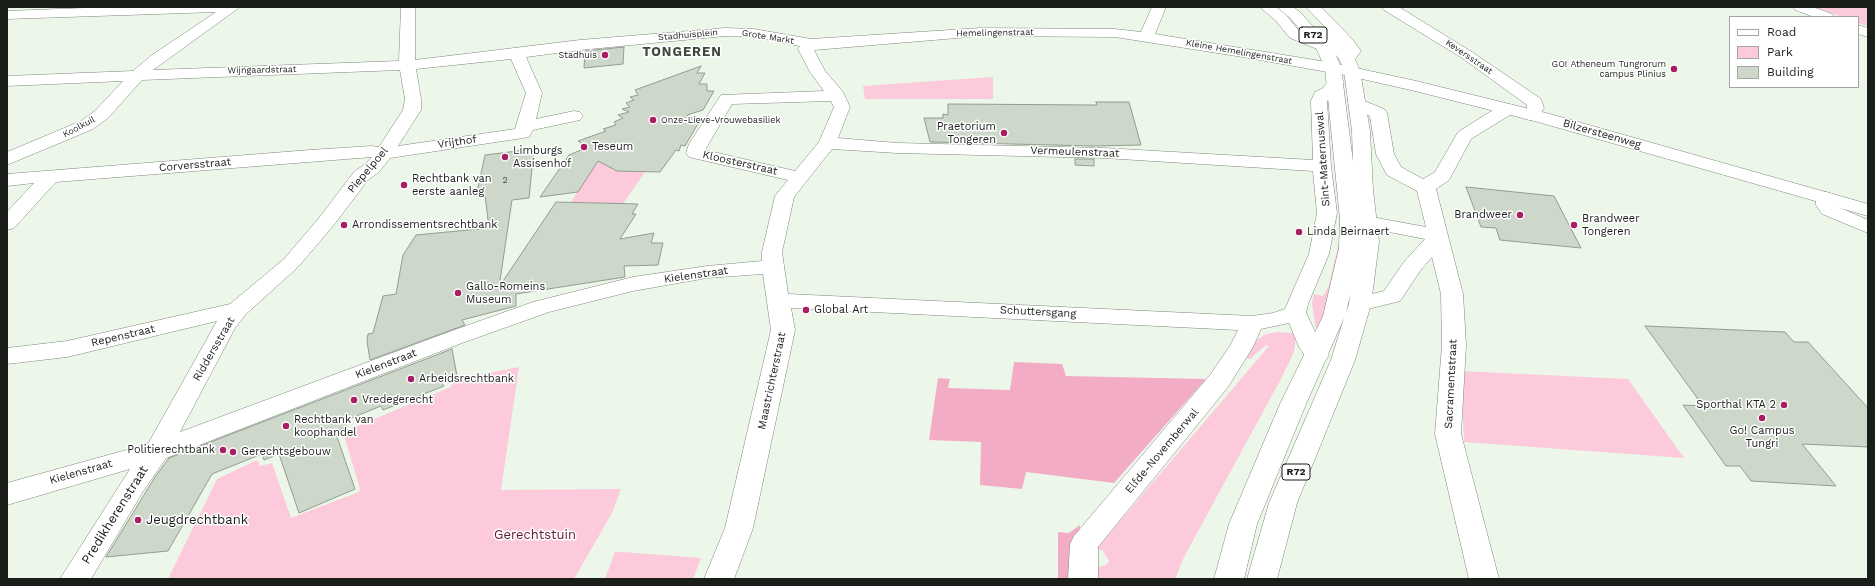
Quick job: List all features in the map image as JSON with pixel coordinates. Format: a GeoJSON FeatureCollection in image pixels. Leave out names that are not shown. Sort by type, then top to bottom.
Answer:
{"type":"FeatureCollection","features":[{"type":"Feature","properties":{"kind":"street"},"geometry":{"type":"LineString","coordinates":[[7,15],[233,7]]}},
{"type":"Feature","properties":{"kind":"street","name":"Koolkuil"},"geometry":{"type":"LineString","coordinates":[[7,159],[87,125],[102,114],[138,75],[158,58],[233,7]]}},
{"type":"Feature","properties":{"kind":"street","name":"Piepelpoel"},"geometry":{"type":"LineString","coordinates":[[291,263],[326,222],[361,176],[372,168],[384,153],[412,110],[413,99],[407,65],[408,7]]}},
{"type":"Feature","properties":{"kind":"street"},"geometry":{"type":"LineString","coordinates":[[1146,37],[1159,7]]}},
{"type":"Feature","properties":{"kind":"street"},"geometry":{"type":"LineString","coordinates":[[1267,7],[1281,18],[1295,35],[1322,46]]}},
{"type":"Feature","properties":{"kind":"street","name":"R72"},"geometry":{"type":"LineString","coordinates":[[1284,7],[1295,15],[1322,46],[1329,57],[1342,70]]}},
{"type":"Feature","properties":{"kind":"street","name":"R72"},"geometry":{"type":"LineString","coordinates":[[1297,7],[1331,38],[1342,70]]}},
{"type":"Feature","properties":{"kind":"street"},"geometry":{"type":"LineString","coordinates":[[1313,7],[1348,43],[1353,51],[1342,70]]}},
{"type":"Feature","properties":{"kind":"street","name":"Keversstraat"},"geometry":{"type":"LineString","coordinates":[[1389,7],[1467,55],[1535,102],[1536,108],[1531,115]]}},
{"type":"Feature","properties":{"kind":"street"},"geometry":{"type":"LineString","coordinates":[[1800,7],[1823,16]]}},
{"type":"Feature","properties":{"kind":"street","name":"Grote Markt"},"geometry":{"type":"LineString","coordinates":[[724,32],[754,33],[811,44]]}},
{"type":"Feature","properties":{"kind":"street","name":"Stadhuisplein"},"geometry":{"type":"LineString","coordinates":[[517,54],[580,45],[724,32]]}},
{"type":"Feature","properties":{"kind":"street","name":"Hemelingenstraat"},"geometry":{"type":"LineString","coordinates":[[811,44],[981,32],[1085,32],[1146,37]]}},
{"type":"Feature","properties":{"kind":"street","name":"Kleine Hemelingenstraat"},"geometry":{"type":"LineString","coordinates":[[1146,37],[1342,70]]}},
{"type":"Feature","properties":{"kind":"street"},"geometry":{"type":"LineString","coordinates":[[811,44],[806,49],[818,72],[837,96]]}},
{"type":"Feature","properties":{"kind":"street","name":"Wijngaardstraat"},"geometry":{"type":"LineString","coordinates":[[7,81],[407,65],[517,54]]}},
{"type":"Feature","properties":{"kind":"street"},"geometry":{"type":"LineString","coordinates":[[517,54],[534,93],[526,126],[574,116]]}},
{"type":"Feature","properties":{"kind":"street","name":"Sint-Maternuswal"},"geometry":{"type":"LineString","coordinates":[[1317,355],[1334,316],[1344,280],[1349,248],[1359,221],[1363,190],[1361,131],[1357,103],[1342,70]]}},
{"type":"Feature","properties":{"kind":"street","name":"Sint-Maternuswal"},"geometry":{"type":"LineString","coordinates":[[1295,313],[1297,304],[1319,254],[1327,213],[1322,166],[1319,101],[1320,96],[1329,92],[1342,70]]}},
{"type":"Feature","properties":{"kind":"street","name":"Sint-Maternuswal"},"geometry":{"type":"LineString","coordinates":[[1342,70],[1359,221],[1369,242],[1360,304]]}},
{"type":"Feature","properties":{"kind":"street","name":"Bilzersteenweg"},"geometry":{"type":"LineString","coordinates":[[1342,70],[1531,115],[1868,210]]}},
{"type":"Feature","properties":{"kind":"street","name":"Kloosterstraat"},"geometry":{"type":"LineString","coordinates":[[799,177],[695,152],[698,144],[727,95],[837,96]]}},
{"type":"Feature","properties":{"kind":"street","name":"Maastrichterstraat"},"geometry":{"type":"LineString","coordinates":[[719,579],[739,528],[780,349],[783,330],[772,267],[772,252],[779,217],[785,196],[827,143],[842,107],[837,96]]}},
{"type":"Feature","properties":{"kind":"street"},"geometry":{"type":"LineString","coordinates":[[1357,103],[1378,113],[1385,154],[1394,171],[1426,188],[1432,181],[1442,176],[1464,136],[1507,109]]}},
{"type":"Feature","properties":{"kind":"street","name":"Vrijthof"},"geometry":{"type":"LineString","coordinates":[[384,153],[523,133],[526,126]]}},
{"type":"Feature","properties":{"kind":"street","name":"Vermeulenstraat"},"geometry":{"type":"LineString","coordinates":[[827,143],[897,148],[1104,153],[1322,166]]}},
{"type":"Feature","properties":{"kind":"street","name":"Corversstraat"},"geometry":{"type":"LineString","coordinates":[[7,180],[310,154],[371,151],[384,153]]}},
{"type":"Feature","properties":{"kind":"street"},"geometry":{"type":"LineString","coordinates":[[7,224],[50,177]]}},
{"type":"Feature","properties":{"kind":"street","name":"Sacramentstraat"},"geometry":{"type":"LineString","coordinates":[[1426,188],[1452,294],[1454,345],[1448,434],[1484,579]]}},
{"type":"Feature","properties":{"kind":"street"},"geometry":{"type":"LineString","coordinates":[[1826,198],[1826,205],[1829,210],[1868,227]]}},
{"type":"Feature","properties":{"kind":"street"},"geometry":{"type":"LineString","coordinates":[[1359,221],[1439,236]]}},
{"type":"Feature","properties":{"kind":"street"},"geometry":{"type":"LineString","coordinates":[[1360,304],[1392,296],[1412,267],[1439,236]]}},
{"type":"Feature","properties":{"kind":"street","name":"Riddersstraat"},"geometry":{"type":"LineString","coordinates":[[157,450],[226,326],[238,309],[291,263]]}},
{"type":"Feature","properties":{"kind":"street","name":"Kielenstraat"},"geometry":{"type":"LineString","coordinates":[[7,494],[157,450],[454,338],[541,308],[592,293],[633,284],[707,272],[772,267]]}},
{"type":"Feature","properties":{"kind":"street","name":"Schuttersgang"},"geometry":{"type":"LineString","coordinates":[[779,301],[856,303],[1252,323],[1276,320],[1295,313]]}},
{"type":"Feature","properties":{"kind":"street","name":"R72"},"geometry":{"type":"LineString","coordinates":[[1262,579],[1283,503],[1343,360],[1360,304]]}},
{"type":"Feature","properties":{"kind":"street","name":"Repenstraat"},"geometry":{"type":"LineString","coordinates":[[7,356],[67,349],[238,309]]}},
{"type":"Feature","properties":{"kind":"street"},"geometry":{"type":"LineString","coordinates":[[1295,313],[1311,347],[1317,355]]}},
{"type":"Feature","properties":{"kind":"street","name":"Elfde-Novemberwal"},"geometry":{"type":"LineString","coordinates":[[1083,579],[1084,544],[1219,381],[1241,347],[1252,323]]}},
{"type":"Feature","properties":{"kind":"street","name":"R72"},"geometry":{"type":"LineString","coordinates":[[1228,579],[1243,524],[1293,404],[1317,355]]}},
{"type":"Feature","properties":{"kind":"street","name":"Predikherenstraat"},"geometry":{"type":"LineString","coordinates":[[75,579],[132,486],[157,450]]}},
{"type":"Feature","properties":{"kind":"green space"},"geometry":{"type":"Polygon","coordinates":[[[1815,7],[1868,7],[1868,26],[1859,23],[1859,16],[1839,16],[1815,7]]]}},
{"type":"Feature","properties":{"kind":"green space"},"geometry":{"type":"Polygon","coordinates":[[[993,77],[993,99],[865,99],[863,86],[993,77]]]}},
{"type":"Feature","properties":{"kind":"green space"},"geometry":{"type":"Polygon","coordinates":[[[1324,102],[1334,103],[1344,223],[1332,298],[1318,329],[1315,326],[1312,303],[1314,294],[1323,296],[1329,285],[1339,243],[1341,214],[1329,106],[1325,105],[1324,102]]]}},
{"type":"Feature","properties":{"kind":"green space"},"geometry":{"type":"Polygon","coordinates":[[[603,153],[656,156],[623,204],[571,202],[603,153]]]}},
{"type":"Feature","properties":{"kind":"green space"},"geometry":{"type":"Polygon","coordinates":[[[1278,332],[1292,333],[1296,337],[1294,352],[1282,377],[1184,557],[1175,579],[1093,579],[1093,568],[1106,565],[1109,561],[1103,551],[1097,548],[1269,346],[1266,345],[1250,359],[1244,357],[1255,341],[1266,334],[1278,332]]]}},
{"type":"Feature","properties":{"kind":"green space","name":"Gerechtstuin"},"geometry":{"type":"Polygon","coordinates":[[[519,367],[501,490],[621,489],[612,513],[574,579],[168,579],[217,479],[257,460],[260,466],[272,463],[291,518],[359,492],[360,489],[343,432],[451,387],[453,380],[519,367]]]}},
{"type":"Feature","properties":{"kind":"green space"},"geometry":{"type":"Polygon","coordinates":[[[1461,371],[1628,379],[1684,458],[1464,442],[1461,371]]]}},
{"type":"Feature","properties":{"kind":"green space"},"geometry":{"type":"Polygon","coordinates":[[[615,552],[701,558],[693,579],[605,579],[615,552]]]}},
{"type":"Feature","properties":{"kind":"shaded area"},"geometry":{"type":"Polygon","coordinates":[[[1014,362],[1062,364],[1066,376],[1206,379],[1114,483],[1026,472],[1022,489],[980,485],[981,442],[929,440],[938,378],[950,379],[948,388],[1010,390],[1014,362]]]}},
{"type":"Feature","properties":{"kind":"shaded area"},"geometry":{"type":"Polygon","coordinates":[[[1080,525],[1078,579],[1058,579],[1058,532],[1069,533],[1080,525]]]}},
{"type":"Feature","properties":{"kind":"building","name":"Stadhuis"},"geometry":{"type":"Polygon","coordinates":[[[624,47],[623,64],[584,68],[585,51],[624,47]]]}},
{"type":"Feature","properties":{"kind":"building","name":"Onze-Lieve-Vrouwebasiliek"},"geometry":{"type":"Polygon","coordinates":[[[701,66],[697,73],[705,73],[699,84],[707,84],[707,91],[714,91],[703,110],[687,115],[699,122],[685,146],[681,145],[679,151],[676,150],[660,172],[617,171],[598,161],[578,192],[540,197],[569,155],[588,147],[578,141],[606,131],[603,129],[616,125],[614,122],[623,118],[618,115],[629,112],[622,109],[630,107],[626,103],[634,100],[630,97],[638,95],[635,90],[701,66]]]}},
{"type":"Feature","properties":{"kind":"building","name":"Praetorium Tongeren"},"geometry":{"type":"Polygon","coordinates":[[[1096,102],[1129,102],[1141,145],[1093,146],[930,142],[924,118],[943,118],[943,114],[948,115],[948,104],[1097,105],[1096,102]]]}},
{"type":"Feature","properties":{"kind":"building","name":"Gallo-Romeins Museum"},"geometry":{"type":"Polygon","coordinates":[[[534,149],[529,198],[512,200],[499,287],[556,202],[638,204],[632,214],[636,214],[620,239],[654,233],[651,243],[663,243],[658,265],[624,266],[625,277],[516,294],[516,306],[462,320],[465,325],[370,360],[367,341],[368,334],[373,333],[383,296],[396,294],[403,255],[416,235],[489,228],[485,195],[476,196],[485,155],[534,149]]]}},
{"type":"Feature","properties":{"kind":"building"},"geometry":{"type":"Polygon","coordinates":[[[1075,159],[1094,159],[1094,166],[1075,165],[1075,159]]]}},
{"type":"Feature","properties":{"kind":"building","name":"Brandweer"},"geometry":{"type":"Polygon","coordinates":[[[1466,187],[1554,196],[1581,248],[1500,240],[1496,228],[1481,227],[1466,187]]]}},
{"type":"Feature","properties":{"kind":"building","name":"Sporthal KTA 2"},"geometry":{"type":"Polygon","coordinates":[[[1645,326],[1785,332],[1794,342],[1808,342],[1868,408],[1868,447],[1802,444],[1836,486],[1751,481],[1740,466],[1726,466],[1683,405],[1703,406],[1645,326]]]}},
{"type":"Feature","properties":{"kind":"building","name":"Gerechtsgebouw"},"geometry":{"type":"Polygon","coordinates":[[[452,349],[457,376],[441,382],[444,386],[383,410],[381,406],[344,421],[347,427],[335,431],[355,489],[299,513],[279,454],[264,460],[262,454],[212,474],[168,551],[106,557],[155,477],[169,458],[452,349]]]}},
{"type":"Feature","properties":{"kind":"place","name":"Stadhuis"},"geometry":{"type":"Point","coordinates":[605,55]}},
{"type":"Feature","properties":{"kind":"place","name":"GO! Atheneum Tungrorum campus Plinius"},"geometry":{"type":"Point","coordinates":[1674,69]}},
{"type":"Feature","properties":{"kind":"place","name":"Onze-Lieve-Vrouwebasiliek"},"geometry":{"type":"Point","coordinates":[653,120]}},
{"type":"Feature","properties":{"kind":"place","name":"Praetorium Tongeren"},"geometry":{"type":"Point","coordinates":[1004,133]}},
{"type":"Feature","properties":{"kind":"place","name":"Teseum"},"geometry":{"type":"Point","coordinates":[584,147]}},
{"type":"Feature","properties":{"kind":"place","name":"Limburgs Assisenhof"},"geometry":{"type":"Point","coordinates":[505,157]}},
{"type":"Feature","properties":{"kind":"place","name":"Rechtbank van eerste aanleg"},"geometry":{"type":"Point","coordinates":[404,185]}},
{"type":"Feature","properties":{"kind":"place","name":"Brandweer"},"geometry":{"type":"Point","coordinates":[1520,215]}},
{"type":"Feature","properties":{"kind":"place","name":"Arrondissementsrechtbank"},"geometry":{"type":"Point","coordinates":[344,225]}},
{"type":"Feature","properties":{"kind":"place","name":"Brandweer Tongeren"},"geometry":{"type":"Point","coordinates":[1574,225]}},
{"type":"Feature","properties":{"kind":"place","name":"Linda Beirnaert"},"geometry":{"type":"Point","coordinates":[1299,232]}},
{"type":"Feature","properties":{"kind":"place","name":"Gallo-Romeins Museum"},"geometry":{"type":"Point","coordinates":[458,293]}},
{"type":"Feature","properties":{"kind":"place","name":"Global Art"},"geometry":{"type":"Point","coordinates":[806,310]}},
{"type":"Feature","properties":{"kind":"place","name":"Arbeidsrechtbank"},"geometry":{"type":"Point","coordinates":[411,379]}},
{"type":"Feature","properties":{"kind":"place","name":"Vredegerecht"},"geometry":{"type":"Point","coordinates":[354,400]}},
{"type":"Feature","properties":{"kind":"place","name":"Sporthal KTA 2"},"geometry":{"type":"Point","coordinates":[1784,405]}},
{"type":"Feature","properties":{"kind":"place","name":"Go! Campus Tungri"},"geometry":{"type":"Point","coordinates":[1762,418]}},
{"type":"Feature","properties":{"kind":"place","name":"Rechtbank van koophandel"},"geometry":{"type":"Point","coordinates":[286,426]}},
{"type":"Feature","properties":{"kind":"place","name":"Politierechtbank"},"geometry":{"type":"Point","coordinates":[223,450]}},
{"type":"Feature","properties":{"kind":"place","name":"Gerechtsgebouw"},"geometry":{"type":"Point","coordinates":[233,452]}},
{"type":"Feature","properties":{"kind":"place","name":"Jeugdrechtbank"},"geometry":{"type":"Point","coordinates":[138,520]}},
{"type":"Feature","properties":{"kind":"district","name":"TONGEREN"},"geometry":{"type":"Point","coordinates":[682,52]}}]}
